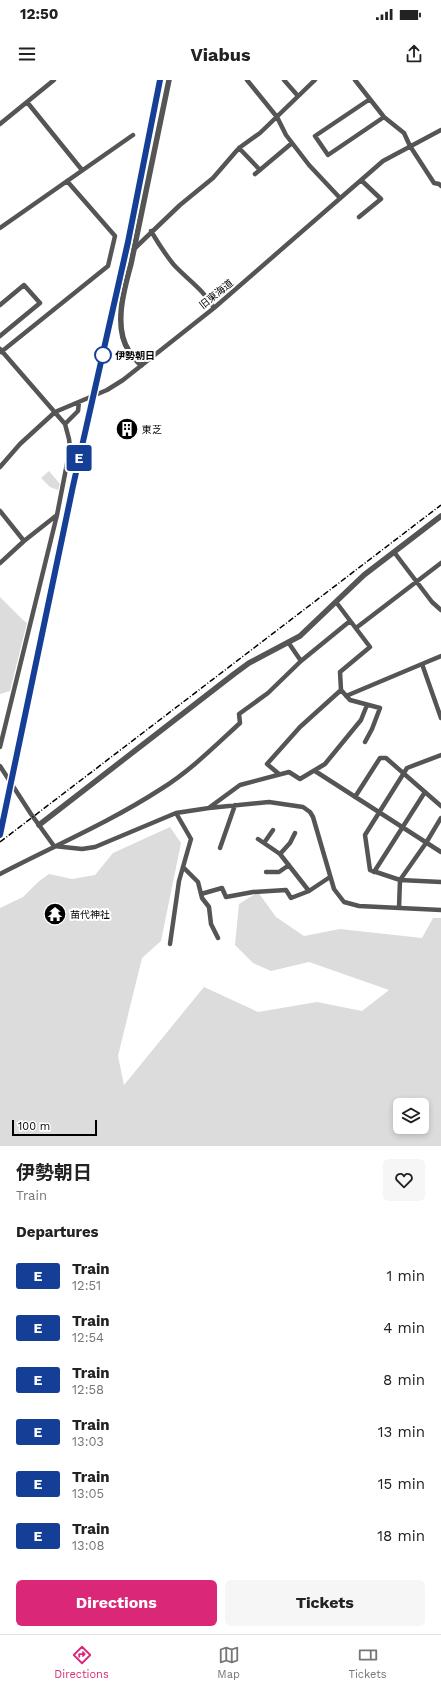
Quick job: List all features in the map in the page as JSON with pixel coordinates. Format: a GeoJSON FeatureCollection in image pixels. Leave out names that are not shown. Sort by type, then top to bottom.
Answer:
{"type":"FeatureCollection","features":[{"type":"Feature","properties":{"kind":"street"},"geometry":{"type":"LineString","coordinates":[[0,124],[54,80]]}},
{"type":"Feature","properties":{"kind":"street"},"geometry":{"type":"LineString","coordinates":[[141,366],[128,351],[123,339],[121,317],[124,291],[134,250],[169,80]]}},
{"type":"Feature","properties":{"kind":"street"},"geometry":{"type":"LineString","coordinates":[[246,80],[277,118],[292,143],[340,198]]}},
{"type":"Feature","properties":{"kind":"street"},"geometry":{"type":"LineString","coordinates":[[284,80],[298,96]]}},
{"type":"Feature","properties":{"kind":"street"},"geometry":{"type":"LineString","coordinates":[[134,250],[151,231],[213,178],[238,148],[260,133],[277,118],[315,80]]}},
{"type":"Feature","properties":{"kind":"street"},"geometry":{"type":"LineString","coordinates":[[355,80],[384,117],[404,133],[410,146],[434,183],[441,186]]}},
{"type":"Feature","properties":{"kind":"street"},"geometry":{"type":"LineString","coordinates":[[370,99],[315,136],[328,155],[384,117]]}},
{"type":"Feature","properties":{"kind":"street"},"geometry":{"type":"LineString","coordinates":[[27,102],[82,170]]}},
{"type":"Feature","properties":{"kind":"street","name":"旧東海道"},"geometry":{"type":"LineString","coordinates":[[0,466],[20,444],[55,412],[92,398],[107,390],[141,366],[214,308],[383,161],[441,130]]}},
{"type":"Feature","properties":{"kind":"street"},"geometry":{"type":"LineString","coordinates":[[0,228],[133,135]]}},
{"type":"Feature","properties":{"kind":"street"},"geometry":{"type":"LineString","coordinates":[[255,174],[292,143]]}},
{"type":"Feature","properties":{"kind":"street"},"geometry":{"type":"LineString","coordinates":[[238,148],[260,170]]}},
{"type":"Feature","properties":{"kind":"street"},"geometry":{"type":"LineString","coordinates":[[359,217],[381,199],[361,180]]}},
{"type":"Feature","properties":{"kind":"street"},"geometry":{"type":"LineString","coordinates":[[0,744],[57,515],[70,448],[70,439],[65,424],[1,351],[108,266],[115,236],[67,181]]}},
{"type":"Feature","properties":{"kind":"street"},"geometry":{"type":"LineString","coordinates":[[151,231],[163,251],[174,265],[209,299],[214,308]]}},
{"type":"Feature","properties":{"kind":"street"},"geometry":{"type":"LineString","coordinates":[[0,305],[24,285],[40,303],[0,336]]}},
{"type":"Feature","properties":{"kind":"street"},"geometry":{"type":"LineString","coordinates":[[65,424],[78,411],[79,402]]}},
{"type":"Feature","properties":{"kind":"street"},"geometry":{"type":"LineString","coordinates":[[0,511],[24,541]]}},
{"type":"Feature","properties":{"kind":"street"},"geometry":{"type":"LineString","coordinates":[[0,563],[24,541],[57,515]]}},
{"type":"Feature","properties":{"kind":"street"},"geometry":{"type":"LineString","coordinates":[[39,825],[249,663],[300,636],[364,575],[441,516]]}},
{"type":"Feature","properties":{"kind":"street"},"geometry":{"type":"LineString","coordinates":[[394,552],[432,602],[441,610]]}},
{"type":"Feature","properties":{"kind":"street"},"geometry":{"type":"LineString","coordinates":[[356,628],[441,563]]}},
{"type":"Feature","properties":{"kind":"street"},"geometry":{"type":"LineString","coordinates":[[336,602],[370,647],[340,672],[340,690],[350,700],[380,708],[372,729],[364,742]]}},
{"type":"Feature","properties":{"kind":"street"},"geometry":{"type":"LineString","coordinates":[[0,874],[54,846],[84,833],[128,809],[179,776],[240,723],[239,714],[268,693],[301,661],[350,621]]}},
{"type":"Feature","properties":{"kind":"street"},"geometry":{"type":"LineString","coordinates":[[288,642],[301,661]]}},
{"type":"Feature","properties":{"kind":"street"},"geometry":{"type":"LineString","coordinates":[[346,696],[441,656]]}},
{"type":"Feature","properties":{"kind":"street"},"geometry":{"type":"LineString","coordinates":[[422,664],[441,718]]}},
{"type":"Feature","properties":{"kind":"street"},"geometry":{"type":"LineString","coordinates":[[279,774],[267,764],[300,727],[340,690]]}},
{"type":"Feature","properties":{"kind":"street"},"geometry":{"type":"LineString","coordinates":[[209,808],[240,785],[289,772],[300,779],[315,771],[325,764],[361,720],[367,705]]}},
{"type":"Feature","properties":{"kind":"street"},"geometry":{"type":"LineString","coordinates":[[441,755],[407,768],[365,835],[370,870],[400,880],[441,882]]}},
{"type":"Feature","properties":{"kind":"street"},"geometry":{"type":"LineString","coordinates":[[355,798],[380,758],[386,758],[441,806]]}},
{"type":"Feature","properties":{"kind":"street"},"geometry":{"type":"LineString","coordinates":[[0,766],[54,846],[82,849],[95,847],[176,813],[269,802],[294,805],[307,809],[313,817],[334,889],[344,902],[359,906],[441,910]]}},
{"type":"Feature","properties":{"kind":"street"},"geometry":{"type":"LineString","coordinates":[[315,771],[441,852]]}},
{"type":"Feature","properties":{"kind":"street"},"geometry":{"type":"LineString","coordinates":[[374,872],[425,792]]}},
{"type":"Feature","properties":{"kind":"street"},"geometry":{"type":"LineString","coordinates":[[220,848],[235,805]]}},
{"type":"Feature","properties":{"kind":"street"},"geometry":{"type":"LineString","coordinates":[[170,944],[179,882],[191,839],[176,813]]}},
{"type":"Feature","properties":{"kind":"street"},"geometry":{"type":"LineString","coordinates":[[399,908],[400,880],[426,843],[441,818]]}},
{"type":"Feature","properties":{"kind":"street"},"geometry":{"type":"LineString","coordinates":[[264,843],[273,830]]}},
{"type":"Feature","properties":{"kind":"street"},"geometry":{"type":"LineString","coordinates":[[280,854],[290,843],[295,833]]}},
{"type":"Feature","properties":{"kind":"street"},"geometry":{"type":"LineString","coordinates":[[258,839],[280,854],[309,891]]}},
{"type":"Feature","properties":{"kind":"street"},"geometry":{"type":"LineString","coordinates":[[266,872],[279,872],[289,865]]}},
{"type":"Feature","properties":{"kind":"street"},"geometry":{"type":"LineString","coordinates":[[183,867],[198,882],[202,898],[209,907],[211,924],[218,938]]}},
{"type":"Feature","properties":{"kind":"street"},"geometry":{"type":"LineString","coordinates":[[201,894],[222,888],[226,897],[253,892],[286,890],[292,898],[309,891],[330,877]]}},
{"type":"Feature","properties":{"kind":"shaded area"},"geometry":{"type":"Polygon","coordinates":[[[49,471],[60,484],[58,490],[50,487],[41,478],[49,471]]]}},
{"type":"Feature","properties":{"kind":"shaded area"},"geometry":{"type":"Polygon","coordinates":[[[0,597],[27,623],[10,691],[0,694],[0,597]]]}},
{"type":"Feature","properties":{"kind":"shaded area"},"geometry":{"type":"Polygon","coordinates":[[[170,827],[181,843],[161,941],[142,958],[118,1056],[124,1085],[204,987],[258,1012],[317,1002],[362,1011],[389,990],[309,962],[271,971],[253,963],[235,945],[239,904],[258,892],[276,917],[304,936],[340,929],[422,938],[433,918],[441,918],[441,1146],[0,1146],[0,908],[23,897],[38,882],[49,874],[72,879],[95,875],[113,853],[170,827]]]}},
{"type":"Feature","properties":{"kind":"railway"},"geometry":{"type":"LineString","coordinates":[[0,835],[73,486],[127,242],[160,80]]}},
{"type":"Feature","properties":{"kind":"railway"},"geometry":{"type":"LineString","coordinates":[[0,842],[441,505]]}},
{"type":"Feature","properties":{"kind":"train","name":"E"},"geometry":{"type":"LineString","coordinates":[[0,835],[73,486],[128,242],[160,80]]}},
{"type":"Feature","properties":{"kind":"place","name":"伊勢朝日"},"geometry":{"type":"Point","coordinates":[103,355]}},
{"type":"Feature","properties":{"kind":"place","name":"東芝"},"geometry":{"type":"Point","coordinates":[127,429]}},
{"type":"Feature","properties":{"kind":"place","name":"苗代神社"},"geometry":{"type":"Point","coordinates":[55,914]}}]}
